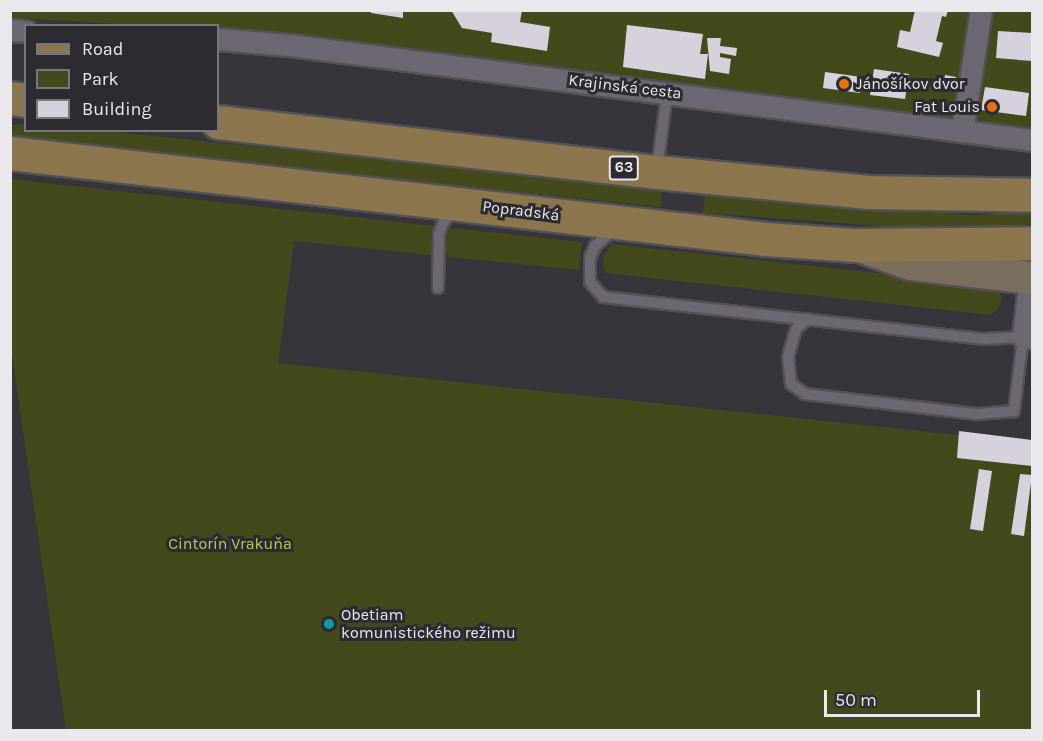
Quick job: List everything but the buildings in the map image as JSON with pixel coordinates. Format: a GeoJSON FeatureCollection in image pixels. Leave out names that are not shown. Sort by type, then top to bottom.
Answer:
{"type":"FeatureCollection","features":[{"type":"Feature","properties":{"kind":"main road","name":"63"},"geometry":{"type":"LineString","coordinates":[[219,122],[657,172],[868,192],[1032,195]]}},
{"type":"Feature","properties":{"kind":"main road","name":"Popradská"},"geometry":{"type":"LineString","coordinates":[[10,153],[622,223],[855,245],[1032,243]]}},
{"type":"Feature","properties":{"kind":"street"},"geometry":{"type":"LineString","coordinates":[[962,131],[981,10]]}},
{"type":"Feature","properties":{"kind":"street","name":"Krajinská cesta"},"geometry":{"type":"LineString","coordinates":[[219,39],[289,45],[1032,140]]}},
{"type":"Feature","properties":{"kind":"street"},"geometry":{"type":"LineString","coordinates":[[855,245],[911,264],[1031,278],[1028,338]]}},
{"type":"Feature","properties":{"kind":"lane"},"geometry":{"type":"LineString","coordinates":[[657,172],[667,93]]}},
{"type":"Feature","properties":{"kind":"lane"},"geometry":{"type":"LineString","coordinates":[[438,288],[439,234],[443,223],[457,204]]}},
{"type":"Feature","properties":{"kind":"lane"},"geometry":{"type":"LineString","coordinates":[[622,223],[596,246],[590,258],[590,282],[603,297],[985,339],[1028,338],[1014,411],[976,414],[805,394],[791,384],[788,357],[796,329],[807,320]]}},
{"type":"Feature","properties":{"kind":"green space"},"geometry":{"type":"Polygon","coordinates":[[[10,11],[1032,11],[1032,131],[219,30],[219,24],[120,24],[11,18],[10,11]]]}},
{"type":"Feature","properties":{"kind":"green space"},"geometry":{"type":"Polygon","coordinates":[[[24,124],[24,132],[115,132],[662,188],[661,207],[11,139],[11,125],[24,124]]]}},
{"type":"Feature","properties":{"kind":"green space","name":"Cintorín Vrakuňa"},"geometry":{"type":"Polygon","coordinates":[[[10,179],[435,226],[432,255],[294,241],[278,363],[1032,443],[1032,730],[66,730],[11,347],[10,179]]]}},
{"type":"Feature","properties":{"kind":"green space"},"geometry":{"type":"Polygon","coordinates":[[[706,188],[970,215],[1032,210],[1032,224],[961,232],[703,213],[706,188]]]}},
{"type":"Feature","properties":{"kind":"green space"},"geometry":{"type":"Polygon","coordinates":[[[450,228],[582,242],[579,270],[449,257],[444,248],[444,237],[450,228]]]}},
{"type":"Feature","properties":{"kind":"green space"},"geometry":{"type":"Polygon","coordinates":[[[611,244],[998,286],[1002,298],[997,310],[991,315],[605,273],[603,258],[611,244]]]}},
{"type":"Feature","properties":{"kind":"place","name":"Jánošíkov dvor"},"geometry":{"type":"Point","coordinates":[844,84]}},
{"type":"Feature","properties":{"kind":"place","name":"Fat Louis"},"geometry":{"type":"Point","coordinates":[992,107]}},
{"type":"Feature","properties":{"kind":"place","name":"Obetiam komunistického režimu"},"geometry":{"type":"Point","coordinates":[329,624]}}]}
